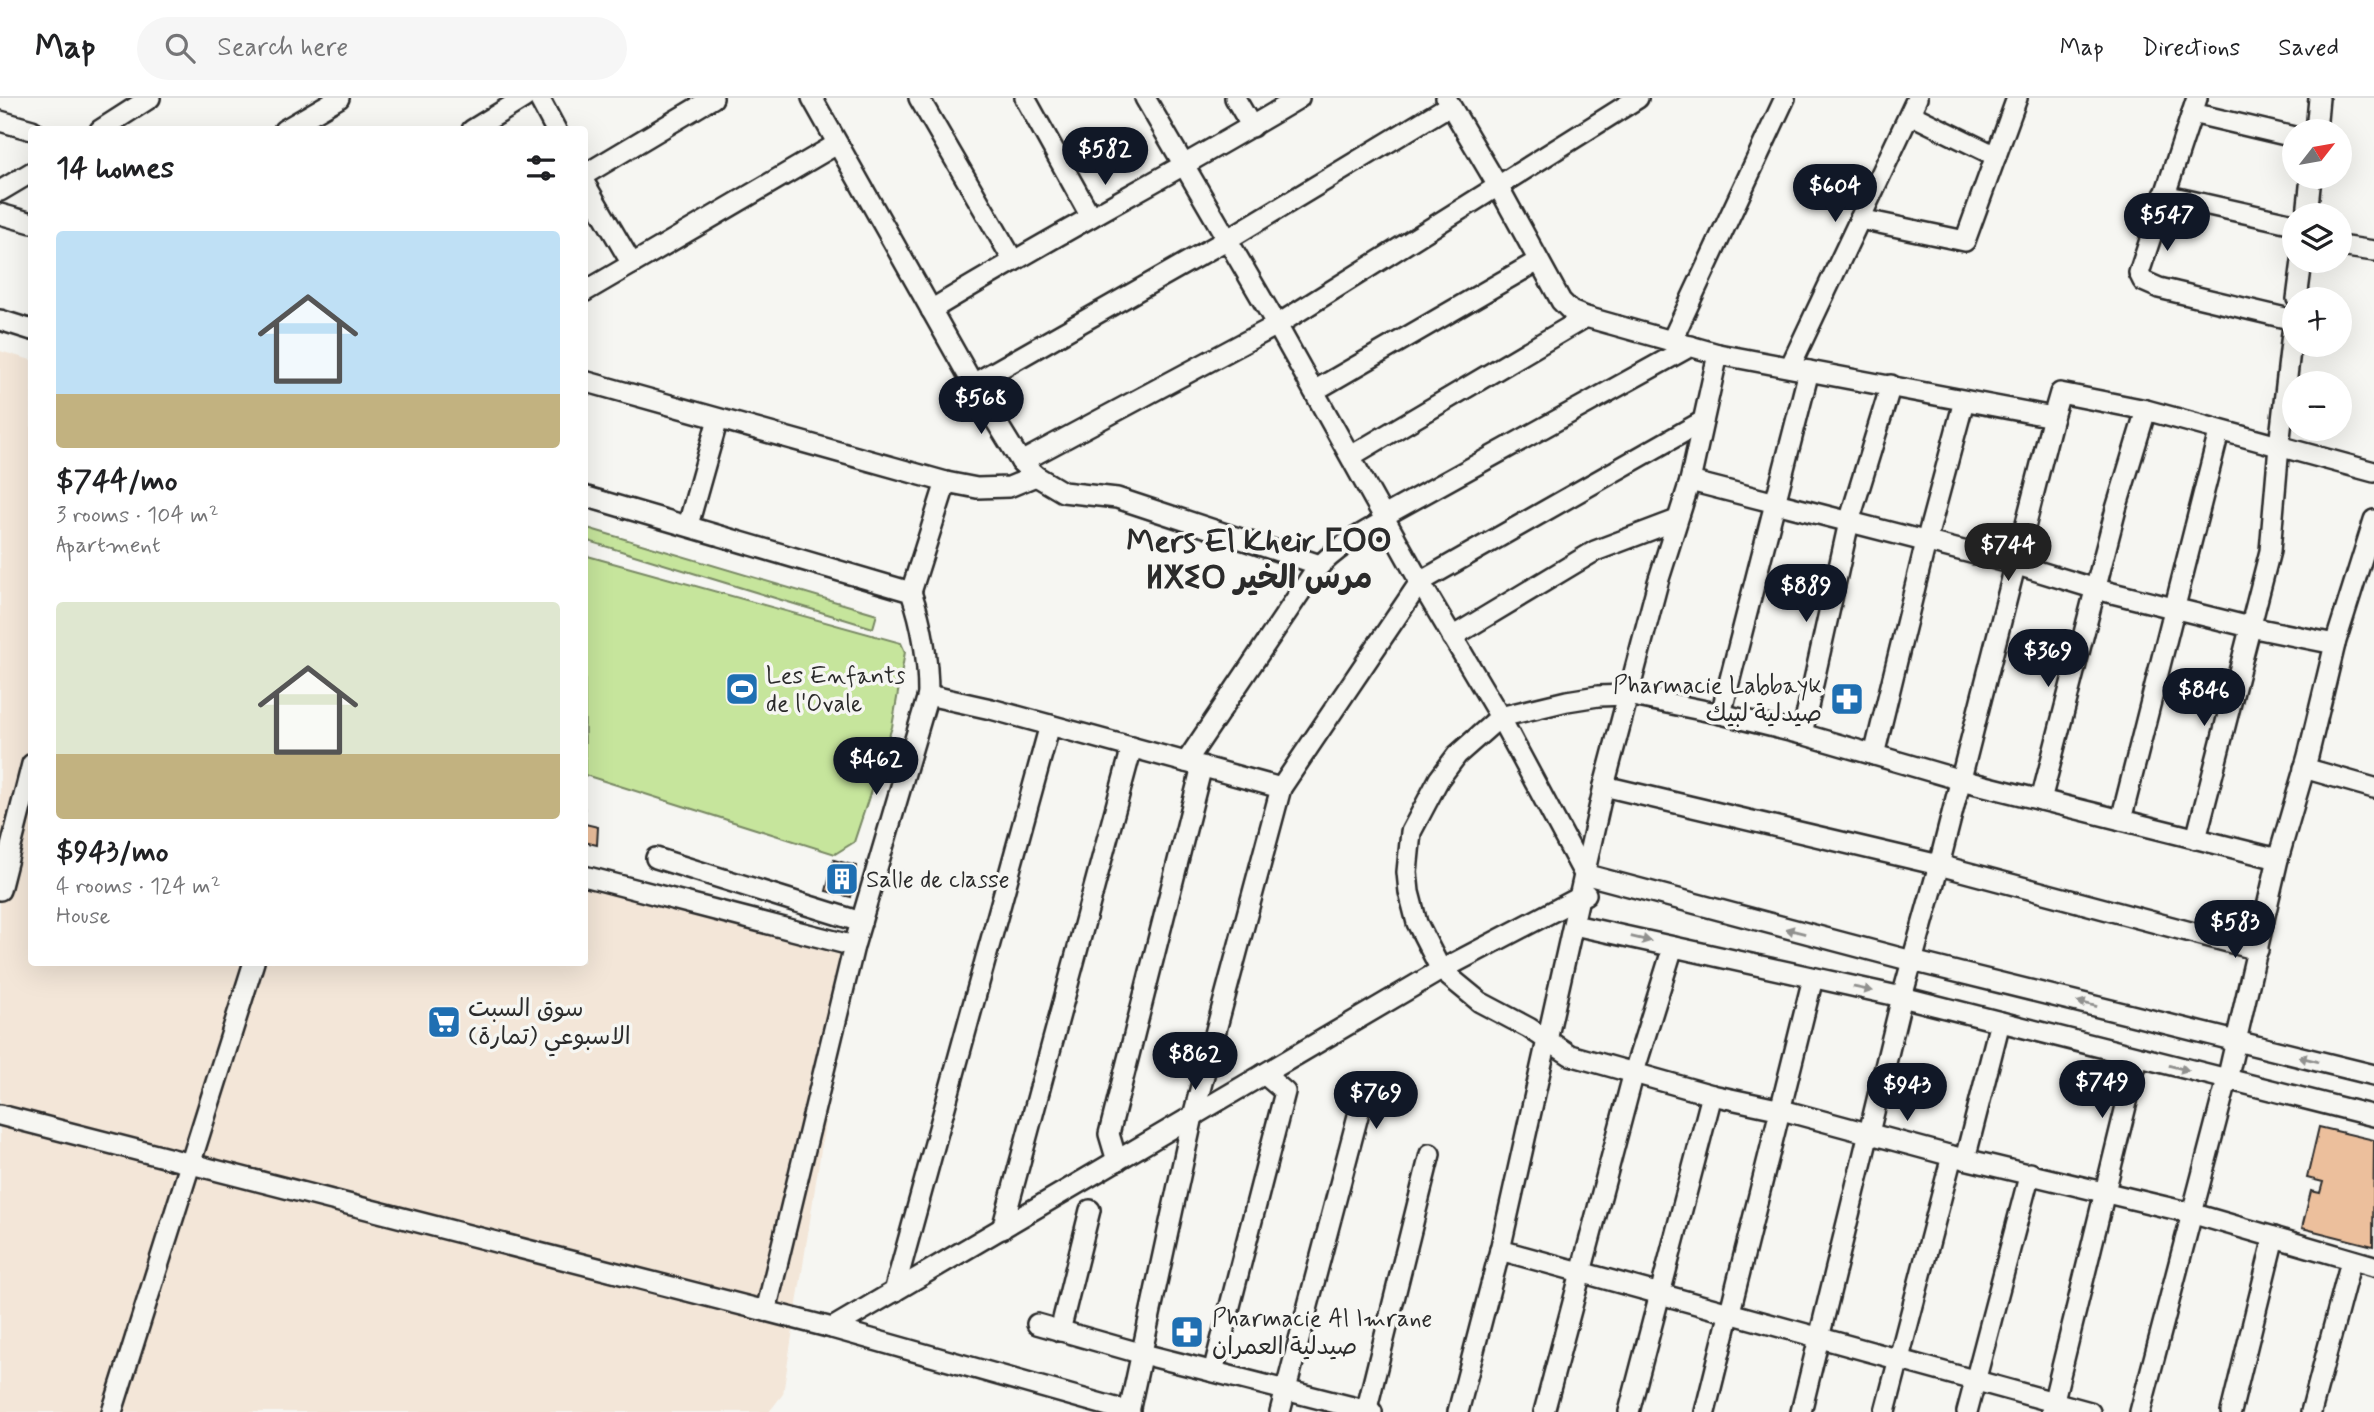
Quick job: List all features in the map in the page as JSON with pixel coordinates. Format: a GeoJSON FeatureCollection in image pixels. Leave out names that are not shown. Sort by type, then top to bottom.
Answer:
{"type":"FeatureCollection","features":[{"type":"Feature","properties":{"kind":"street"},"geometry":{"type":"LineString","coordinates":[[106,126],[150,98]]}},
{"type":"Feature","properties":{"kind":"street"},"geometry":{"type":"LineString","coordinates":[[291,126],[338,98]]}},
{"type":"Feature","properties":{"kind":"street"},"geometry":{"type":"LineString","coordinates":[[478,126],[524,98]]}},
{"type":"Feature","properties":{"kind":"street"},"geometry":{"type":"LineString","coordinates":[[539,98],[554,126]]}},
{"type":"Feature","properties":{"kind":"street"},"geometry":{"type":"LineString","coordinates":[[588,173],[713,98]]}},
{"type":"Feature","properties":{"kind":"street"},"geometry":{"type":"LineString","coordinates":[[812,98],[973,384],[1021,462],[1036,476],[1063,492],[1117,498],[1320,565]]}},
{"type":"Feature","properties":{"kind":"street"},"geometry":{"type":"LineString","coordinates":[[919,98],[1013,260]]}},
{"type":"Feature","properties":{"kind":"street"},"geometry":{"type":"LineString","coordinates":[[1025,98],[1091,217]]}},
{"type":"Feature","properties":{"kind":"street"},"geometry":{"type":"LineString","coordinates":[[1145,98],[1500,718],[1584,874],[1912,961],[2374,1075]]}},
{"type":"Feature","properties":{"kind":"street"},"geometry":{"type":"LineString","coordinates":[[1235,98],[1252,127]]}},
{"type":"Feature","properties":{"kind":"street"},"geometry":{"type":"LineString","coordinates":[[931,310],[1013,260],[1300,98]]}},
{"type":"Feature","properties":{"kind":"street"},"geometry":{"type":"LineString","coordinates":[[1021,462],[1277,325],[1638,98]]}},
{"type":"Feature","properties":{"kind":"street"},"geometry":{"type":"LineString","coordinates":[[1117,1161],[1109,1134],[1194,764],[1320,565],[1342,545],[1681,343],[1786,98]]}},
{"type":"Feature","properties":{"kind":"street"},"geometry":{"type":"LineString","coordinates":[[1860,219],[1965,241],[2017,98]]}},
{"type":"Feature","properties":{"kind":"street"},"geometry":{"type":"LineString","coordinates":[[2317,119],[2319,98]]}},
{"type":"Feature","properties":{"kind":"street"},"geometry":{"type":"LineString","coordinates":[[973,384],[1228,239],[1448,102],[1498,186],[1560,302],[1571,311],[1718,354],[2053,417]]}},
{"type":"Feature","properties":{"kind":"street"},"geometry":{"type":"LineString","coordinates":[[1721,713],[1774,503],[1800,369],[1860,219],[1913,106],[1996,156]]}},
{"type":"Feature","properties":{"kind":"street"},"geometry":{"type":"LineString","coordinates":[[2282,133],[2194,106],[2139,272],[2143,281],[2159,288],[2282,315]]}},
{"type":"Feature","properties":{"kind":"street"},"geometry":{"type":"LineString","coordinates":[[0,121],[28,129]]}},
{"type":"Feature","properties":{"kind":"street"},"geometry":{"type":"LineString","coordinates":[[588,290],[837,144]]}},
{"type":"Feature","properties":{"kind":"street"},"geometry":{"type":"LineString","coordinates":[[0,191],[28,174]]}},
{"type":"Feature","properties":{"kind":"street"},"geometry":{"type":"LineString","coordinates":[[588,189],[632,264]]}},
{"type":"Feature","properties":{"kind":"street"},"geometry":{"type":"LineString","coordinates":[[2164,195],[2282,221]]}},
{"type":"Feature","properties":{"kind":"street"},"geometry":{"type":"LineString","coordinates":[[0,214],[28,222]]}},
{"type":"Feature","properties":{"kind":"street"},"geometry":{"type":"LineString","coordinates":[[2352,248],[2374,251]]}},
{"type":"Feature","properties":{"kind":"street"},"geometry":{"type":"LineString","coordinates":[[1314,391],[1538,261]]}},
{"type":"Feature","properties":{"kind":"street"},"geometry":{"type":"LineString","coordinates":[[1350,456],[1586,317]]}},
{"type":"Feature","properties":{"kind":"street"},"geometry":{"type":"LineString","coordinates":[[0,320],[28,329]]}},
{"type":"Feature","properties":{"kind":"street"},"geometry":{"type":"LineString","coordinates":[[1458,1412],[1500,1250],[1604,786],[1658,582],[1690,481],[1718,354]]}},
{"type":"Feature","properties":{"kind":"street"},"geometry":{"type":"LineString","coordinates":[[2196,839],[2270,551],[2289,357]]}},
{"type":"Feature","properties":{"kind":"street"},"geometry":{"type":"LineString","coordinates":[[588,383],[946,482],[977,488],[1009,487],[1036,476]]}},
{"type":"Feature","properties":{"kind":"street"},"geometry":{"type":"LineString","coordinates":[[1802,734],[1849,522],[1891,385]]}},
{"type":"Feature","properties":{"kind":"street"},"geometry":{"type":"LineString","coordinates":[[1801,1412],[1867,1133],[2060,393],[2146,410],[2374,472]]}},
{"type":"Feature","properties":{"kind":"street"},"geometry":{"type":"LineString","coordinates":[[1874,755],[1964,401]]}},
{"type":"Feature","properties":{"kind":"street"},"geometry":{"type":"LineString","coordinates":[[2041,800],[2116,509],[2146,410]]}},
{"type":"Feature","properties":{"kind":"street"},"geometry":{"type":"LineString","coordinates":[[688,526],[718,419]]}},
{"type":"Feature","properties":{"kind":"street"},"geometry":{"type":"LineString","coordinates":[[0,1115],[832,1328],[1130,1412],[1193,1116],[1281,788],[1420,582],[1703,421]]}},
{"type":"Feature","properties":{"kind":"street"},"geometry":{"type":"LineString","coordinates":[[2120,820],[2220,432]]}},
{"type":"Feature","properties":{"kind":"street"},"geometry":{"type":"LineString","coordinates":[[1690,481],[2014,564],[2096,589],[2250,627],[2335,644]]}},
{"type":"Feature","properties":{"kind":"street"},"geometry":{"type":"LineString","coordinates":[[766,1311],[854,946],[928,695],[928,663],[923,627],[911,592],[946,482]]}},
{"type":"Feature","properties":{"kind":"street"},"geometry":{"type":"LineString","coordinates":[[588,497],[911,592]]}},
{"type":"Feature","properties":{"kind":"street"},"geometry":{"type":"LineString","coordinates":[[1452,637],[1595,551],[1678,520]]}},
{"type":"Feature","properties":{"kind":"street"},"geometry":{"type":"LineString","coordinates":[[2140,1412],[2227,1080],[2278,859],[2335,644],[2374,520]]}},
{"type":"Feature","properties":{"kind":"street"},"geometry":{"type":"LineString","coordinates":[[928,695],[1281,788]]}},
{"type":"Feature","properties":{"kind":"street"},"geometry":{"type":"LineString","coordinates":[[2278,859],[1961,780],[1721,713],[1628,695],[1567,701],[1500,718],[1457,754],[1439,779],[1411,832],[1407,858],[1409,892],[1417,923],[1441,970],[1480,1002],[1570,1055],[1712,1095],[1782,1110],[1959,1157],[2192,1213],[2374,1266]]}},
{"type":"Feature","properties":{"kind":"street"},"geometry":{"type":"LineString","coordinates":[[894,1292],[1050,725]]}},
{"type":"Feature","properties":{"kind":"street"},"geometry":{"type":"LineString","coordinates":[[1002,1229],[1132,747]]}},
{"type":"Feature","properties":{"kind":"street"},"geometry":{"type":"LineString","coordinates":[[2304,768],[2374,788]]}},
{"type":"Feature","properties":{"kind":"street"},"geometry":{"type":"LineString","coordinates":[[0,890],[28,780]]}},
{"type":"Feature","properties":{"kind":"street"},"geometry":{"type":"LineString","coordinates":[[1604,786],[1939,865],[2258,950]]}},
{"type":"Feature","properties":{"kind":"street"},"geometry":{"type":"LineString","coordinates":[[656,858],[861,922]]}},
{"type":"Feature","properties":{"kind":"street"},"geometry":{"type":"LineString","coordinates":[[588,877],[854,946]]}},
{"type":"Feature","properties":{"kind":"street"},"geometry":{"type":"LineString","coordinates":[[832,1328],[1441,970],[1612,882]]}},
{"type":"Feature","properties":{"kind":"street"},"geometry":{"type":"LineString","coordinates":[[1574,925],[1902,997],[2374,1116]]}},
{"type":"Feature","properties":{"kind":"street"},"geometry":{"type":"LineString","coordinates":[[1544,1412],[1634,1072],[1673,947]]}},
{"type":"Feature","properties":{"kind":"street"},"geometry":{"type":"LineString","coordinates":[[112,1412],[253,966]]}},
{"type":"Feature","properties":{"kind":"street"},"geometry":{"type":"LineString","coordinates":[[1705,1412],[1813,978]]}},
{"type":"Feature","properties":{"kind":"street"},"geometry":{"type":"LineString","coordinates":[[1885,1412],[2000,1022]]}},
{"type":"Feature","properties":{"kind":"street"},"geometry":{"type":"LineString","coordinates":[[2052,1407],[2138,1058]]}},
{"type":"Feature","properties":{"kind":"street"},"geometry":{"type":"LineString","coordinates":[[1213,1372],[1285,1092],[1264,1074]]}},
{"type":"Feature","properties":{"kind":"street"},"geometry":{"type":"LineString","coordinates":[[1629,1412],[1712,1095]]}},
{"type":"Feature","properties":{"kind":"street"},"geometry":{"type":"LineString","coordinates":[[1280,1412],[1360,1108]]}},
{"type":"Feature","properties":{"kind":"street"},"geometry":{"type":"LineString","coordinates":[[1037,1324],[1368,1412],[1430,1154]]}},
{"type":"Feature","properties":{"kind":"street"},"geometry":{"type":"LineString","coordinates":[[1967,1412],[2030,1173]]}},
{"type":"Feature","properties":{"kind":"street"},"geometry":{"type":"LineString","coordinates":[[1060,1331],[1090,1210]]}},
{"type":"Feature","properties":{"kind":"street"},"geometry":{"type":"LineString","coordinates":[[2231,1412],[2274,1237]]}},
{"type":"Feature","properties":{"kind":"street"},"geometry":{"type":"LineString","coordinates":[[1500,1250],[1974,1380],[2052,1407],[2090,1412]]}},
{"type":"Feature","properties":{"kind":"street"},"geometry":{"type":"LineString","coordinates":[[2311,1412],[2351,1261]]}},
{"type":"Feature","properties":{"kind":"shaded area"},"geometry":{"type":"Polygon","coordinates":[[[0,351],[28,359],[28,966],[588,966],[588,866],[854,937],[783,1394],[769,1412],[0,1412],[0,351]]]}},
{"type":"Feature","properties":{"kind":"green space"},"geometry":{"type":"Polygon","coordinates":[[[588,528],[877,614],[873,628],[588,541],[588,528]]]}},
{"type":"Feature","properties":{"kind":"green space","name":"Les Enfants de l'Ovale"},"geometry":{"type":"Polygon","coordinates":[[[588,556],[901,643],[905,652],[892,727],[854,842],[835,854],[588,776],[588,556]]]}},
{"type":"Feature","properties":{"kind":"building"},"geometry":{"type":"Polygon","coordinates":[[[588,825],[598,827],[597,845],[588,843],[588,825]]]}},
{"type":"Feature","properties":{"kind":"building","name":"Salle de classe"},"geometry":{"type":"Polygon","coordinates":[[[834,860],[856,866],[851,897],[826,891],[834,860]]]}},
{"type":"Feature","properties":{"kind":"building"},"geometry":{"type":"Polygon","coordinates":[[[2319,1127],[2374,1140],[2373,1246],[2302,1228],[2311,1191],[2320,1193],[2323,1182],[2307,1178],[2319,1127]]]}},
{"type":"Feature","properties":{"kind":"place","name":"Les Enfants de l'Ovale"},"geometry":{"type":"Point","coordinates":[742,689]}},
{"type":"Feature","properties":{"kind":"place","name":"Pharmacie Labbayk صيدلية لبيك"},"geometry":{"type":"Point","coordinates":[1847,699]}},
{"type":"Feature","properties":{"kind":"place","name":"Salle de classe"},"geometry":{"type":"Point","coordinates":[842,879]}},
{"type":"Feature","properties":{"kind":"place","name":"سوق السبت الاسبوعي (تمارة)"},"geometry":{"type":"Point","coordinates":[444,1022]}},
{"type":"Feature","properties":{"kind":"place","name":"Pharmacie Al Imrane صيدلية العمران"},"geometry":{"type":"Point","coordinates":[1187,1332]}},
{"type":"Feature","properties":{"kind":"district","name":"Mers El Kheir ⵎⵔⵙ ⵍⵅⵉⵔ مرس الخير"},"geometry":{"type":"Point","coordinates":[1259,558]}}]}
